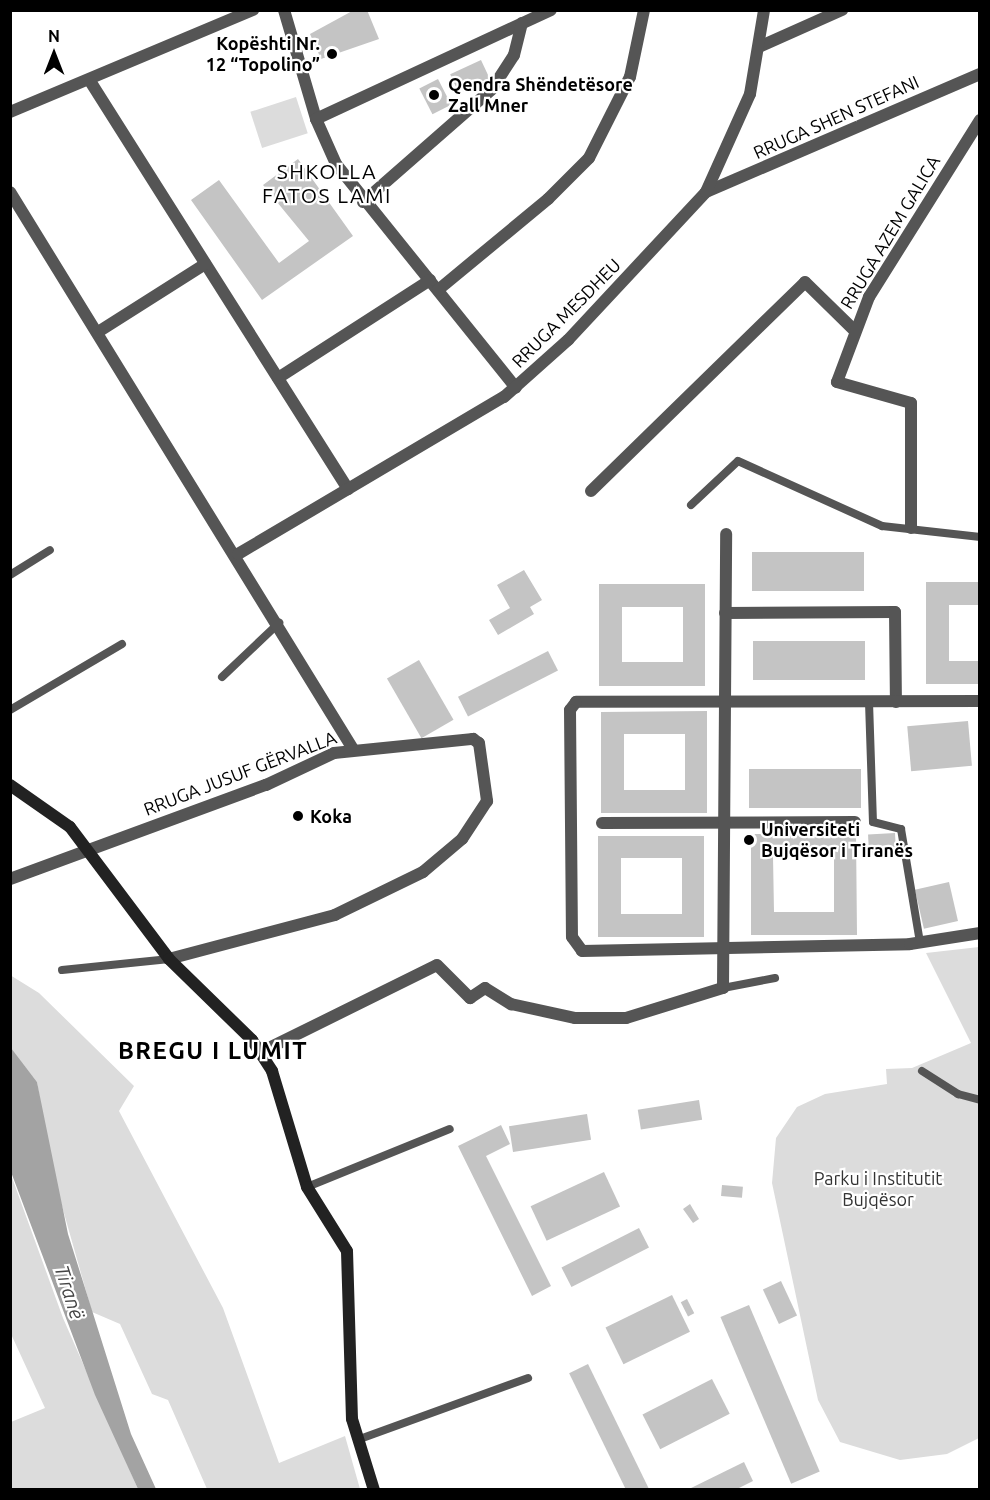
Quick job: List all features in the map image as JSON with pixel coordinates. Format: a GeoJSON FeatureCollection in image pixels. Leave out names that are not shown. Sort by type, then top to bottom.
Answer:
{"type":"FeatureCollection","features":[{"type":"Feature","properties":{"kind":"street"},"geometry":{"type":"LineString","coordinates":[[10,112],[90,81],[253,10]]}},
{"type":"Feature","properties":{"kind":"street"},"geometry":{"type":"LineString","coordinates":[[284,10],[327,149],[363,202],[434,285],[516,388]]}},
{"type":"Feature","properties":{"kind":"street"},"geometry":{"type":"LineString","coordinates":[[316,119],[551,10]]}},
{"type":"Feature","properties":{"kind":"street"},"geometry":{"type":"LineString","coordinates":[[278,378],[434,285],[548,199],[589,158],[630,77],[644,10]]}},
{"type":"Feature","properties":{"kind":"street","name":"RRUGA MESDHEU"},"geometry":{"type":"LineString","coordinates":[[238,554],[516,388],[706,192],[737,129],[761,46],[764,10]]}},
{"type":"Feature","properties":{"kind":"street"},"geometry":{"type":"LineString","coordinates":[[761,46],[842,10]]}},
{"type":"Feature","properties":{"kind":"street"},"geometry":{"type":"LineString","coordinates":[[363,202],[492,88],[514,55],[522,24]]}},
{"type":"Feature","properties":{"kind":"street","name":"RRUGA SHEN STEFANI"},"geometry":{"type":"LineString","coordinates":[[706,192],[980,74]]}},
{"type":"Feature","properties":{"kind":"street"},"geometry":{"type":"LineString","coordinates":[[90,81],[348,489]]}},
{"type":"Feature","properties":{"kind":"street","name":"RRUGA AZEM GALICA"},"geometry":{"type":"LineString","coordinates":[[911,528],[911,404],[837,382],[854,329],[888,263],[980,120]]}},
{"type":"Feature","properties":{"kind":"street"},"geometry":{"type":"LineString","coordinates":[[10,192],[238,554],[353,749]]}},
{"type":"Feature","properties":{"kind":"street"},"geometry":{"type":"LineString","coordinates":[[98,332],[205,264]]}},
{"type":"Feature","properties":{"kind":"street"},"geometry":{"type":"LineString","coordinates":[[591,491],[805,282],[854,329]]}},
{"type":"Feature","properties":{"kind":"street"},"geometry":{"type":"LineString","coordinates":[[261,1052],[437,965],[470,998],[485,988],[511,1004],[583,1019],[626,1018],[723,988],[727,947],[724,702],[726,534]]}},
{"type":"Feature","properties":{"kind":"street"},"geometry":{"type":"LineString","coordinates":[[725,613],[895,612],[896,702]]}},
{"type":"Feature","properties":{"kind":"street"},"geometry":{"type":"LineString","coordinates":[[980,701],[576,702],[570,710],[570,800],[575,946],[582,951],[920,942],[980,933]]}},
{"type":"Feature","properties":{"kind":"street","name":"RRUGA JUSUF GËRVALLA"},"geometry":{"type":"LineString","coordinates":[[10,879],[353,749],[473,739],[479,743],[487,801],[462,839],[423,872],[334,915],[169,959]]}},
{"type":"Feature","properties":{"kind":"street"},"geometry":{"type":"LineString","coordinates":[[10,786],[56,816],[87,849],[169,959],[261,1052],[283,1098],[307,1187],[347,1251],[350,1402],[357,1440],[375,1490]]}},
{"type":"Feature","properties":{"kind":"street"},"geometry":{"type":"LineString","coordinates":[[602,823],[855,822]]}},
{"type":"Feature","properties":{"kind":"lane"},"geometry":{"type":"LineString","coordinates":[[691,505],[738,461],[882,526],[980,537]]}},
{"type":"Feature","properties":{"kind":"lane"},"geometry":{"type":"LineString","coordinates":[[10,575],[50,550]]}},
{"type":"Feature","properties":{"kind":"lane"},"geometry":{"type":"LineString","coordinates":[[222,677],[279,623]]}},
{"type":"Feature","properties":{"kind":"lane"},"geometry":{"type":"LineString","coordinates":[[10,710],[122,644]]}},
{"type":"Feature","properties":{"kind":"lane"},"geometry":{"type":"LineString","coordinates":[[869,702],[873,822],[901,829],[920,942]]}},
{"type":"Feature","properties":{"kind":"lane"},"geometry":{"type":"LineString","coordinates":[[62,970],[169,959]]}},
{"type":"Feature","properties":{"kind":"lane"},"geometry":{"type":"LineString","coordinates":[[723,988],[775,978]]}},
{"type":"Feature","properties":{"kind":"lane"},"geometry":{"type":"LineString","coordinates":[[922,1071],[958,1094],[980,1100]]}},
{"type":"Feature","properties":{"kind":"lane"},"geometry":{"type":"LineString","coordinates":[[307,1187],[450,1129]]}},
{"type":"Feature","properties":{"kind":"lane"},"geometry":{"type":"LineString","coordinates":[[357,1440],[528,1378]]}},
{"type":"Feature","properties":{"kind":"green space"},"geometry":{"type":"Polygon","coordinates":[[[296,97],[308,133],[262,148],[250,112],[296,97]]]}},
{"type":"Feature","properties":{"kind":"green space","name":"Parku i Institutit Bujqësor"},"geometry":{"type":"Polygon","coordinates":[[[979,947],[979,1438],[947,1454],[900,1460],[840,1442],[818,1400],[772,1183],[776,1138],[797,1107],[825,1094],[887,1084],[886,1069],[912,1068],[971,1043],[926,953],[979,947]]]}},
{"type":"Feature","properties":{"kind":"green space"},"geometry":{"type":"Polygon","coordinates":[[[10,975],[39,993],[134,1086],[119,1111],[223,1308],[279,1463],[345,1436],[360,1489],[207,1489],[168,1400],[152,1394],[120,1324],[92,1312],[52,1171],[37,1082],[11,1049],[10,975]]]}},
{"type":"Feature","properties":{"kind":"green space"},"geometry":{"type":"Polygon","coordinates":[[[10,1172],[63,1318],[138,1489],[11,1489],[11,1422],[45,1408],[11,1334],[10,1172]]]}},
{"type":"Feature","properties":{"kind":"water","name":"Tiranë"},"geometry":{"type":"Polygon","coordinates":[[[11,1048],[37,1082],[68,1234],[131,1434],[156,1489],[138,1489],[95,1395],[11,1172],[11,1048]]]}},
{"type":"Feature","properties":{"kind":"building"},"geometry":{"type":"Polygon","coordinates":[[[354,10],[367,10],[379,39],[321,59],[310,34],[354,10]]]}},
{"type":"Feature","properties":{"kind":"building"},"geometry":{"type":"Polygon","coordinates":[[[481,60],[490,79],[459,93],[450,74],[481,60]]]}},
{"type":"Feature","properties":{"kind":"building","name":"Qendra Shëndetësore Zall Mner"},"geometry":{"type":"Polygon","coordinates":[[[438,79],[451,105],[432,114],[419,89],[438,79]]]}},
{"type":"Feature","properties":{"kind":"building"},"geometry":{"type":"Polygon","coordinates":[[[298,159],[353,236],[262,300],[191,200],[219,180],[279,263],[309,241],[263,185],[298,159]]]}},
{"type":"Feature","properties":{"kind":"building"},"geometry":{"type":"Polygon","coordinates":[[[752,552],[864,552],[864,591],[752,591],[752,552]]]}},
{"type":"Feature","properties":{"kind":"building"},"geometry":{"type":"Polygon","coordinates":[[[524,570],[542,600],[530,607],[534,614],[498,635],[489,620],[510,608],[497,585],[524,570]]]}},
{"type":"Feature","properties":{"kind":"building"},"geometry":{"type":"Polygon","coordinates":[[[926,582],[980,582],[980,605],[949,605],[949,661],[980,661],[980,684],[926,684],[926,582]]]}},
{"type":"Feature","properties":{"kind":"building"},"geometry":{"type":"Polygon","coordinates":[[[599,584],[705,584],[705,686],[599,686],[599,584]],[[622,607],[622,662],[683,662],[683,607],[622,607]]]}},
{"type":"Feature","properties":{"kind":"building"},"geometry":{"type":"Polygon","coordinates":[[[753,641],[865,641],[865,680],[753,680],[753,641]]]}},
{"type":"Feature","properties":{"kind":"building"},"geometry":{"type":"Polygon","coordinates":[[[548,651],[558,671],[468,716],[458,697],[548,651]]]}},
{"type":"Feature","properties":{"kind":"building"},"geometry":{"type":"Polygon","coordinates":[[[419,660],[454,720],[421,738],[387,678],[419,660]]]}},
{"type":"Feature","properties":{"kind":"building"},"geometry":{"type":"Polygon","coordinates":[[[707,711],[707,813],[601,813],[601,712],[707,711]],[[624,734],[624,790],[685,790],[685,734],[624,734]]]}},
{"type":"Feature","properties":{"kind":"building"},"geometry":{"type":"Polygon","coordinates":[[[968,721],[972,766],[911,771],[907,726],[968,721]]]}},
{"type":"Feature","properties":{"kind":"building"},"geometry":{"type":"Polygon","coordinates":[[[749,769],[861,769],[861,808],[749,808],[749,769]]]}},
{"type":"Feature","properties":{"kind":"building"},"geometry":{"type":"Polygon","coordinates":[[[856,833],[857,935],[751,935],[751,834],[856,833]],[[773,856],[774,912],[834,912],[834,856],[773,856]]]}},
{"type":"Feature","properties":{"kind":"building"},"geometry":{"type":"Polygon","coordinates":[[[895,833],[896,854],[869,855],[868,834],[895,833]]]}},
{"type":"Feature","properties":{"kind":"building"},"geometry":{"type":"Polygon","coordinates":[[[598,836],[704,836],[704,937],[598,937],[598,836]],[[621,858],[621,914],[682,914],[682,858],[621,858]]]}},
{"type":"Feature","properties":{"kind":"building"},"geometry":{"type":"Polygon","coordinates":[[[949,882],[958,921],[924,929],[915,890],[949,882]]]}},
{"type":"Feature","properties":{"kind":"building"},"geometry":{"type":"Polygon","coordinates":[[[699,1100],[702,1120],[641,1129],[638,1110],[699,1100]]]}},
{"type":"Feature","properties":{"kind":"building"},"geometry":{"type":"Polygon","coordinates":[[[587,1114],[591,1140],[513,1152],[509,1126],[587,1114]]]}},
{"type":"Feature","properties":{"kind":"building"},"geometry":{"type":"Polygon","coordinates":[[[501,1125],[510,1144],[486,1156],[551,1286],[532,1296],[458,1146],[501,1125]]]}},
{"type":"Feature","properties":{"kind":"building"},"geometry":{"type":"Polygon","coordinates":[[[604,1172],[620,1206],[547,1241],[531,1206],[604,1172]]]}},
{"type":"Feature","properties":{"kind":"building"},"geometry":{"type":"Polygon","coordinates":[[[722,1185],[743,1187],[742,1198],[721,1196],[722,1185]]]}},
{"type":"Feature","properties":{"kind":"building"},"geometry":{"type":"Polygon","coordinates":[[[690,1204],[699,1219],[693,1223],[683,1209],[690,1204]]]}},
{"type":"Feature","properties":{"kind":"building"},"geometry":{"type":"Polygon","coordinates":[[[639,1228],[649,1248],[571,1287],[561,1267],[639,1228]]]}},
{"type":"Feature","properties":{"kind":"building"},"geometry":{"type":"Polygon","coordinates":[[[781,1281],[797,1315],[779,1324],[763,1289],[781,1281]]]}},
{"type":"Feature","properties":{"kind":"building"},"geometry":{"type":"Polygon","coordinates":[[[672,1295],[690,1332],[623,1364],[605,1327],[672,1295]]]}},
{"type":"Feature","properties":{"kind":"building"},"geometry":{"type":"Polygon","coordinates":[[[687,1299],[694,1313],[688,1316],[681,1302],[687,1299]]]}},
{"type":"Feature","properties":{"kind":"building"},"geometry":{"type":"Polygon","coordinates":[[[749,1305],[820,1472],[791,1484],[720,1317],[749,1305]]]}},
{"type":"Feature","properties":{"kind":"building"},"geometry":{"type":"Polygon","coordinates":[[[588,1364],[649,1490],[626,1490],[569,1373],[588,1364]]]}},
{"type":"Feature","properties":{"kind":"building"},"geometry":{"type":"Polygon","coordinates":[[[712,1379],[730,1414],[660,1449],[643,1414],[712,1379]]]}},
{"type":"Feature","properties":{"kind":"building"},"geometry":{"type":"Polygon","coordinates":[[[744,1462],[753,1481],[735,1490],[687,1490],[744,1462]]]}},
{"type":"Feature","properties":{"kind":"place","name":"Kopështi Nr. 12 “Topolino”"},"geometry":{"type":"Point","coordinates":[332,54]}},
{"type":"Feature","properties":{"kind":"place","name":"Qendra Shëndetësore Zall Mner"},"geometry":{"type":"Point","coordinates":[434,95]}},
{"type":"Feature","properties":{"kind":"place","name":"Koka"},"geometry":{"type":"Point","coordinates":[298,816]}},
{"type":"Feature","properties":{"kind":"place","name":"Universiteti Bujqësor i Tiranës"},"geometry":{"type":"Point","coordinates":[749,840]}},
{"type":"Feature","properties":{"kind":"district","name":"SHKOLLA FATOS LAMI"},"geometry":{"type":"Point","coordinates":[327,183]}},
{"type":"Feature","properties":{"kind":"district","name":"BREGU I LUMIT"},"geometry":{"type":"Point","coordinates":[213,1051]}}]}
